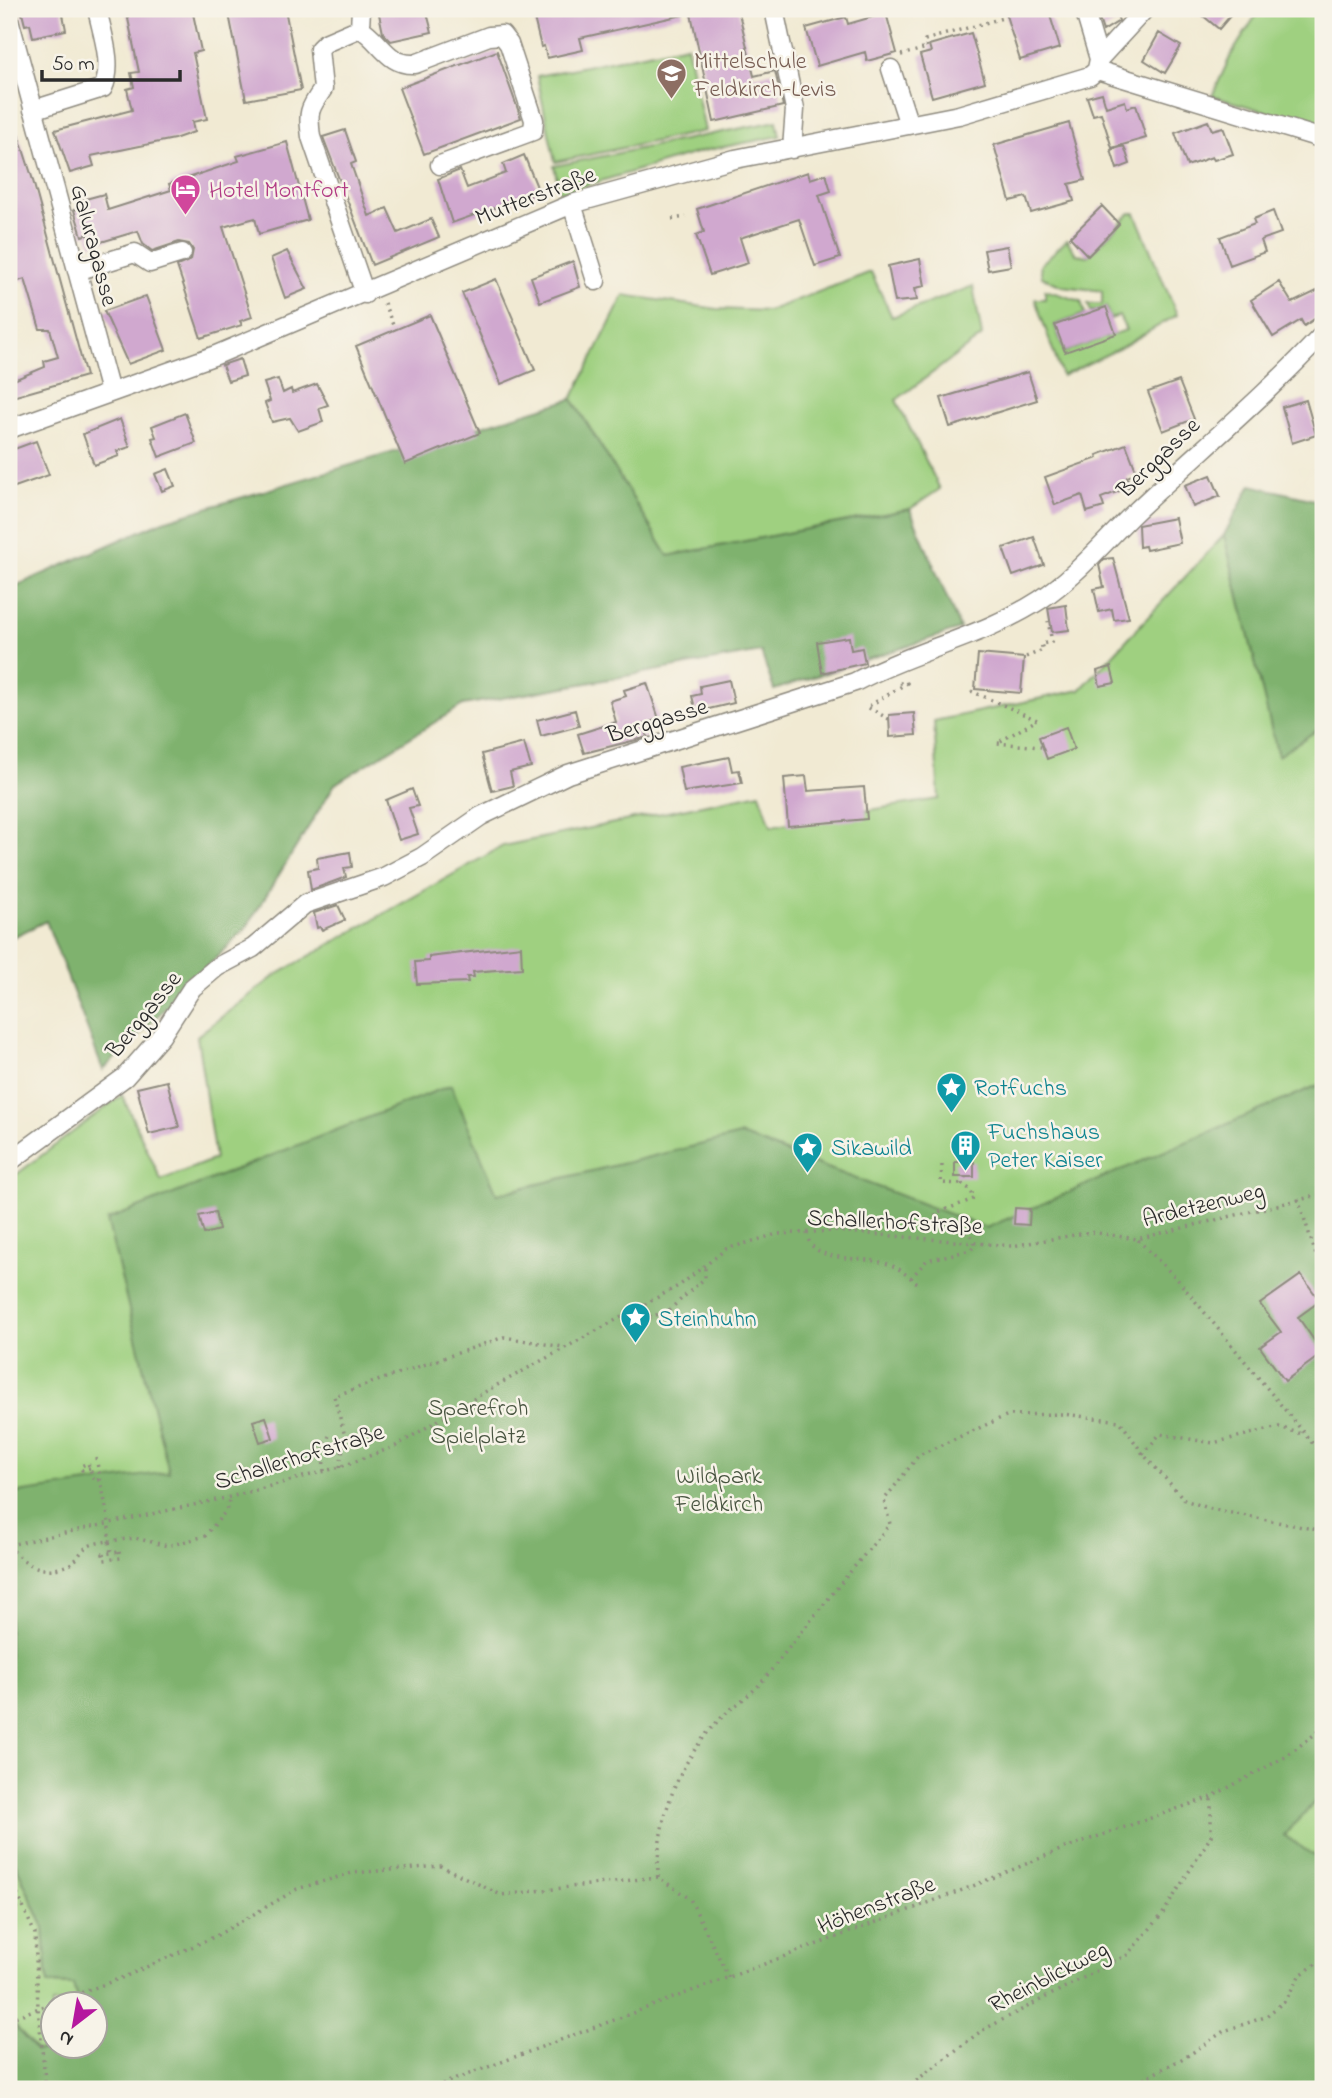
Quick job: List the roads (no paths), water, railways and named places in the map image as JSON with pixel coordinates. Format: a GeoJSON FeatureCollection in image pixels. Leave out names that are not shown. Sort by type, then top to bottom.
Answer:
{"type":"FeatureCollection","features":[{"type":"Feature","properties":{"kind":"street"},"geometry":{"type":"LineString","coordinates":[[33,110],[103,88],[108,78],[97,9]]}},
{"type":"Feature","properties":{"kind":"street"},"geometry":{"type":"LineString","coordinates":[[360,9],[360,28]]}},
{"type":"Feature","properties":{"kind":"street"},"geometry":{"type":"LineString","coordinates":[[1084,9],[1098,65]]}},
{"type":"Feature","properties":{"kind":"street"},"geometry":{"type":"LineString","coordinates":[[1098,65],[1145,9]]}},
{"type":"Feature","properties":{"kind":"street"},"geometry":{"type":"LineString","coordinates":[[775,14],[795,109],[792,149]]}},
{"type":"Feature","properties":{"kind":"street","name":"Galuragasse"},"geometry":{"type":"LineString","coordinates":[[9,19],[110,392]]}},
{"type":"Feature","properties":{"kind":"street"},"geometry":{"type":"LineString","coordinates":[[360,28],[377,41],[390,58],[403,65],[415,64],[489,36],[502,35],[509,44],[534,120],[533,131],[440,166]]}},
{"type":"Feature","properties":{"kind":"street"},"geometry":{"type":"LineString","coordinates":[[360,28],[325,43],[319,49],[323,89],[310,105],[309,115],[311,137],[371,291]]}},
{"type":"Feature","properties":{"kind":"street"},"geometry":{"type":"LineString","coordinates":[[1098,65],[1323,139]]}},
{"type":"Feature","properties":{"kind":"street","name":"Mutterstraße"},"geometry":{"type":"LineString","coordinates":[[9,429],[215,355],[572,204],[681,172],[959,115],[1074,82],[1090,76],[1098,65]]}},
{"type":"Feature","properties":{"kind":"street"},"geometry":{"type":"LineString","coordinates":[[891,69],[909,125]]}},
{"type":"Feature","properties":{"kind":"street"},"geometry":{"type":"LineString","coordinates":[[572,204],[596,281]]}},
{"type":"Feature","properties":{"kind":"street"},"geometry":{"type":"LineString","coordinates":[[77,271],[135,253],[150,263],[182,253]]}},
{"type":"Feature","properties":{"kind":"street","name":"Berggasse"},"geometry":{"type":"LineString","coordinates":[[9,1161],[125,1077],[161,1036],[192,988],[217,967],[253,948],[305,905],[384,877],[422,858],[481,816],[569,774],[855,681],[881,667],[993,625],[1041,599],[1110,539],[1254,400],[1284,376],[1323,334]]}},
{"type":"Feature","properties":{"kind":"place","name":"Mittelschule Feldkirch-Levis"},"geometry":{"type":"Point","coordinates":[671,101]}},
{"type":"Feature","properties":{"kind":"place","name":"Hotel Montfort"},"geometry":{"type":"Point","coordinates":[186,216]}},
{"type":"Feature","properties":{"kind":"place","name":"Rotfuchs"},"geometry":{"type":"Point","coordinates":[951,1114]}},
{"type":"Feature","properties":{"kind":"place","name":"Fuchshaus Peter Kaiser"},"geometry":{"type":"Point","coordinates":[965,1172]}},
{"type":"Feature","properties":{"kind":"place","name":"Sikawild"},"geometry":{"type":"Point","coordinates":[808,1174]}},
{"type":"Feature","properties":{"kind":"place","name":"Steinhuhn"},"geometry":{"type":"Point","coordinates":[635,1345]}},
{"type":"Feature","properties":{"kind":"park label","name":"Sparefroh Spielplatz"},"geometry":{"type":"Point","coordinates":[478,1421]}},
{"type":"Feature","properties":{"kind":"park label","name":"Wildpark Feldkirch"},"geometry":{"type":"Point","coordinates":[719,1489]}}]}
